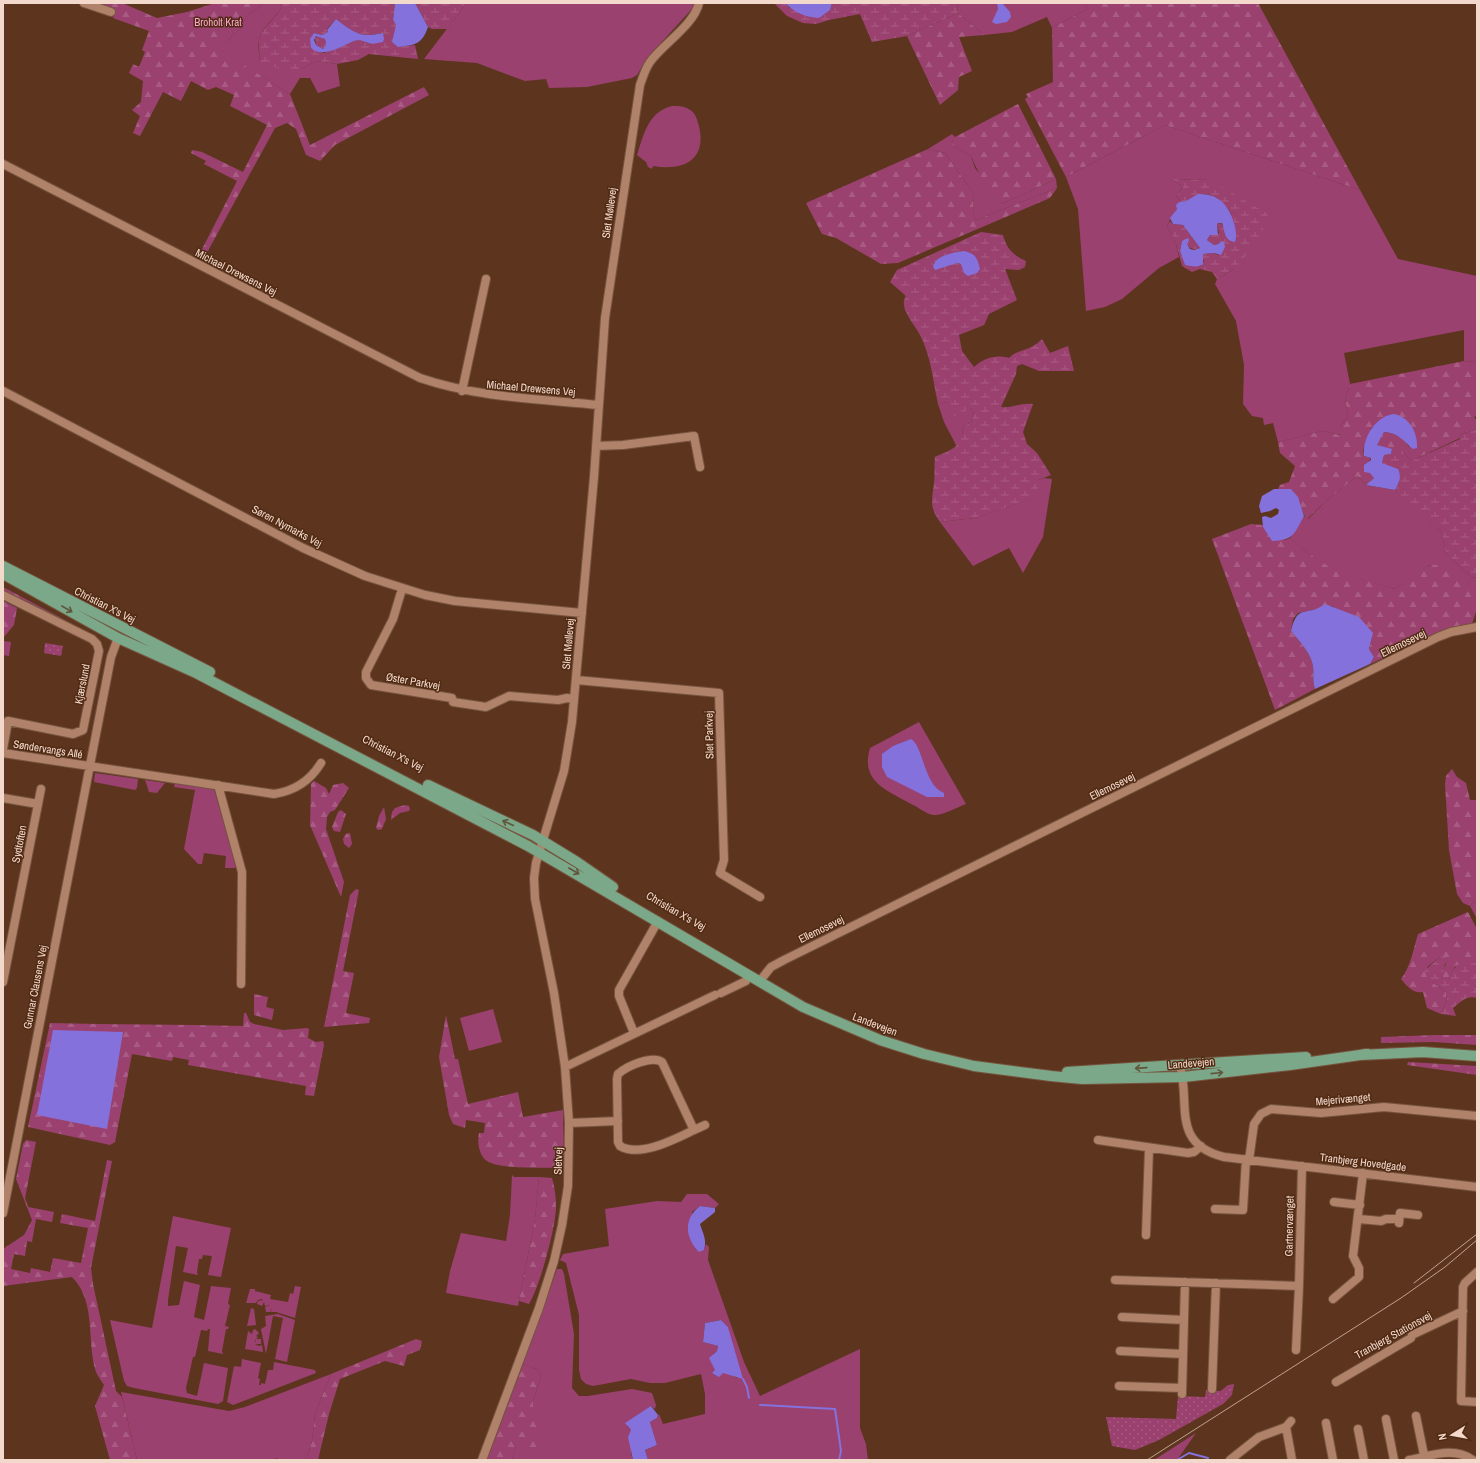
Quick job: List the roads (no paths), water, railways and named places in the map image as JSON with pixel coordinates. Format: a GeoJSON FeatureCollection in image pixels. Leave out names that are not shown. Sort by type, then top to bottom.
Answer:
{"type":"FeatureCollection","features":[{"type":"Feature","properties":{"kind":"main road","name":"Christian X's Vej"},"geometry":{"type":"LineString","coordinates":[[3,566],[463,803],[543,841],[620,892],[762,979]]}},
{"type":"Feature","properties":{"kind":"main road","name":"Christian X's Vej"},"geometry":{"type":"LineString","coordinates":[[3,574],[118,638],[196,673],[540,852],[748,975],[762,979]]}},
{"type":"Feature","properties":{"kind":"main road"},"geometry":{"type":"LineString","coordinates":[[112,622],[118,630],[118,638],[126,636],[199,667]]}},
{"type":"Feature","properties":{"kind":"main road","name":"Landevejen"},"geometry":{"type":"LineString","coordinates":[[762,979],[842,1024],[880,1040],[924,1054],[974,1066],[1017,1072],[1082,1078],[1181,1077],[1290,1065],[1367,1054]]}},
{"type":"Feature","properties":{"kind":"main road","name":"Landevejen"},"geometry":{"type":"LineString","coordinates":[[1017,1072],[1081,1071],[1423,1052],[1477,1056]]}},
{"type":"Feature","properties":{"kind":"street"},"geometry":{"type":"LineString","coordinates":[[84,3],[111,12]]}},
{"type":"Feature","properties":{"kind":"street","name":"Slet Møllevej"},"geometry":{"type":"LineString","coordinates":[[540,852],[564,771],[574,699],[596,446],[605,318],[640,85],[648,64],[686,24],[699,3]]}},
{"type":"Feature","properties":{"kind":"street","name":"Michael Drewsens Vej"},"geometry":{"type":"LineString","coordinates":[[3,164],[420,378],[462,391],[495,396],[599,405]]}},
{"type":"Feature","properties":{"kind":"street"},"geometry":{"type":"LineString","coordinates":[[462,391],[486,279]]}},
{"type":"Feature","properties":{"kind":"street","name":"Søren Nymarks Vej"},"geometry":{"type":"LineString","coordinates":[[3,391],[328,560],[402,589],[455,601],[582,613]]}},
{"type":"Feature","properties":{"kind":"street"},"geometry":{"type":"LineString","coordinates":[[596,446],[623,445],[694,436],[700,467]]}},
{"type":"Feature","properties":{"kind":"street","name":"Øster Parkvej"},"geometry":{"type":"LineString","coordinates":[[402,589],[393,619],[366,672],[366,678],[371,684],[452,698],[453,702],[486,707],[509,696],[558,700],[567,698],[574,699]]}},
{"type":"Feature","properties":{"kind":"street","name":"Kjærslund"},"geometry":{"type":"LineString","coordinates":[[3,596],[92,639],[97,644],[99,650],[83,730],[73,734],[8,721],[3,749]]}},
{"type":"Feature","properties":{"kind":"street","name":"Ellemosevej"},"geometry":{"type":"LineString","coordinates":[[762,979],[771,967],[784,960],[1431,641],[1451,632],[1477,627]]}},
{"type":"Feature","properties":{"kind":"street","name":"Gunnar Clausens Vej"},"geometry":{"type":"LineString","coordinates":[[3,1213],[111,657],[118,638]]}},
{"type":"Feature","properties":{"kind":"street","name":"Slet Parkvej"},"geometry":{"type":"LineString","coordinates":[[576,680],[719,693],[724,860],[720,873],[760,897]]}},
{"type":"Feature","properties":{"kind":"street","name":"Søndervangs Allé"},"geometry":{"type":"LineString","coordinates":[[3,753],[90,766]]}},
{"type":"Feature","properties":{"kind":"street"},"geometry":{"type":"LineString","coordinates":[[90,766],[279,793],[293,789],[309,780],[321,763]]}},
{"type":"Feature","properties":{"kind":"street"},"geometry":{"type":"LineString","coordinates":[[218,785],[242,872],[241,984]]}},
{"type":"Feature","properties":{"kind":"street","name":"Sydtoften"},"geometry":{"type":"LineString","coordinates":[[3,982],[41,789]]}},
{"type":"Feature","properties":{"kind":"street"},"geometry":{"type":"LineString","coordinates":[[3,798],[38,804]]}},
{"type":"Feature","properties":{"kind":"street","name":"Sletvej"},"geometry":{"type":"LineString","coordinates":[[482,1460],[539,1308],[554,1261],[566,1199],[569,1157],[569,1122],[565,1067],[556,1000],[535,899],[534,878],[540,852]]}},
{"type":"Feature","properties":{"kind":"street"},"geometry":{"type":"LineString","coordinates":[[634,1033],[619,996],[619,990],[658,921]]}},
{"type":"Feature","properties":{"kind":"street"},"geometry":{"type":"LineString","coordinates":[[565,1067],[746,981],[748,975]]}},
{"type":"Feature","properties":{"kind":"street"},"geometry":{"type":"LineString","coordinates":[[694,1130],[662,1062],[651,1058],[618,1074],[618,1142],[625,1148],[659,1146],[705,1125]]}},
{"type":"Feature","properties":{"kind":"street","name":"Tranbjerg Hovedgade"},"geometry":{"type":"LineString","coordinates":[[1180,1066],[1181,1077],[1178,1086],[1183,1098],[1184,1116],[1188,1129],[1200,1146],[1216,1155],[1477,1187]]}},
{"type":"Feature","properties":{"kind":"street","name":"Mejerivænget"},"geometry":{"type":"LineString","coordinates":[[1248,1160],[1254,1124],[1261,1114],[1271,1109],[1321,1113],[1384,1107],[1477,1116]]}},
{"type":"Feature","properties":{"kind":"street"},"geometry":{"type":"LineString","coordinates":[[569,1122],[618,1121]]}},
{"type":"Feature","properties":{"kind":"street"},"geometry":{"type":"LineString","coordinates":[[1098,1140],[1148,1149],[1192,1153],[1200,1146]]}},
{"type":"Feature","properties":{"kind":"street"},"geometry":{"type":"LineString","coordinates":[[1146,1235],[1148,1149]]}},
{"type":"Feature","properties":{"kind":"street"},"geometry":{"type":"LineString","coordinates":[[1215,1209],[1243,1210],[1248,1160]]}},
{"type":"Feature","properties":{"kind":"street","name":"Gartnervænget"},"geometry":{"type":"LineString","coordinates":[[1296,1350],[1302,1166]]}},
{"type":"Feature","properties":{"kind":"street"},"geometry":{"type":"LineString","coordinates":[[1333,1298],[1338,1289],[1359,1277],[1359,1268],[1353,1256],[1363,1173]]}},
{"type":"Feature","properties":{"kind":"street"},"geometry":{"type":"LineString","coordinates":[[1334,1202],[1360,1205]]}},
{"type":"Feature","properties":{"kind":"street"},"geometry":{"type":"LineString","coordinates":[[1358,1219],[1381,1221],[1386,1219],[1399,1222],[1400,1214],[1418,1215]]}},
{"type":"Feature","properties":{"kind":"street"},"geometry":{"type":"LineString","coordinates":[[1477,1272],[1465,1283],[1463,1311],[1462,1401],[1477,1402]]}},
{"type":"Feature","properties":{"kind":"street"},"geometry":{"type":"LineString","coordinates":[[1115,1280],[1299,1286]]}},
{"type":"Feature","properties":{"kind":"street"},"geometry":{"type":"LineString","coordinates":[[1119,1386],[1182,1391],[1185,1282]]}},
{"type":"Feature","properties":{"kind":"street"},"geometry":{"type":"LineString","coordinates":[[1212,1389],[1216,1283]]}},
{"type":"Feature","properties":{"kind":"street","name":"Tranbjerg Stationsvej"},"geometry":{"type":"LineString","coordinates":[[1336,1382],[1418,1332],[1463,1311]]}},
{"type":"Feature","properties":{"kind":"street"},"geometry":{"type":"LineString","coordinates":[[1122,1317],[1184,1320]]}},
{"type":"Feature","properties":{"kind":"street"},"geometry":{"type":"LineString","coordinates":[[1120,1351],[1183,1354]]}},
{"type":"Feature","properties":{"kind":"street"},"geometry":{"type":"LineString","coordinates":[[1416,1416],[1424,1458]]}},
{"type":"Feature","properties":{"kind":"street"},"geometry":{"type":"LineString","coordinates":[[1386,1419],[1394,1460]]}},
{"type":"Feature","properties":{"kind":"street"},"geometry":{"type":"LineString","coordinates":[[1326,1423],[1333,1460]]}},
{"type":"Feature","properties":{"kind":"street"},"geometry":{"type":"LineString","coordinates":[[1230,1460],[1259,1437],[1288,1424],[1292,1460]]}},
{"type":"Feature","properties":{"kind":"street"},"geometry":{"type":"LineString","coordinates":[[1358,1429],[1364,1460]]}},
{"type":"Feature","properties":{"kind":"street"},"geometry":{"type":"LineString","coordinates":[[1409,1460],[1458,1452],[1473,1460]]}},
{"type":"Feature","properties":{"kind":"waterway"},"geometry":{"type":"LineString","coordinates":[[743,1379],[747,1387],[749,1398]]}},
{"type":"Feature","properties":{"kind":"waterway"},"geometry":{"type":"LineString","coordinates":[[760,1405],[835,1409],[841,1451],[839,1460]]}},
{"type":"Feature","properties":{"kind":"waterway"},"geometry":{"type":"LineString","coordinates":[[1177,1460],[1189,1453],[1208,1458]]}},
{"type":"Feature","properties":{"kind":"tram line"},"geometry":{"type":"LineString","coordinates":[[1414,1283],[1477,1234]]}},
{"type":"Feature","properties":{"kind":"tram line"},"geometry":{"type":"LineString","coordinates":[[1147,1460],[1401,1298],[1445,1267],[1477,1240]]}},
{"type":"Feature","properties":{"kind":"park label","name":"Broholt Krat"},"geometry":{"type":"Point","coordinates":[218,22]}}]}
